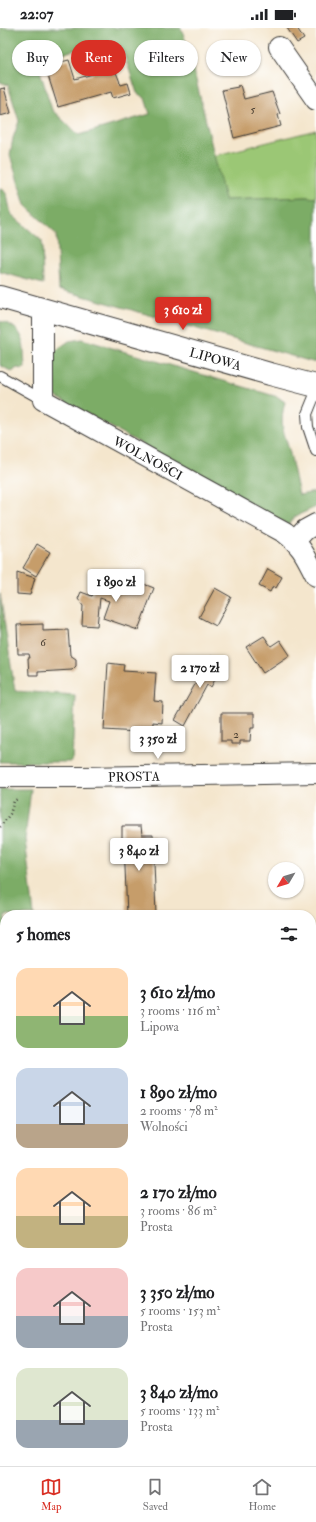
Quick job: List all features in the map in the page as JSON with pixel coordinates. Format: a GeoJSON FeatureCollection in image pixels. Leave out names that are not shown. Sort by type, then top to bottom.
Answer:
{"type":"FeatureCollection","features":[{"type":"Feature","properties":{"kind":"street"},"geometry":{"type":"LineString","coordinates":[[279,46],[316,100]]}},
{"type":"Feature","properties":{"kind":"street","name":"LIPOWA"},"geometry":{"type":"LineString","coordinates":[[0,297],[316,386]]}},
{"type":"Feature","properties":{"kind":"street"},"geometry":{"type":"LineString","coordinates":[[43,309],[43,400]]}},
{"type":"Feature","properties":{"kind":"street","name":"WOLNOŚCI"},"geometry":{"type":"LineString","coordinates":[[43,400],[285,533],[303,549],[316,576]]}},
{"type":"Feature","properties":{"kind":"street"},"geometry":{"type":"LineString","coordinates":[[295,541],[305,530],[316,524]]}},
{"type":"Feature","properties":{"kind":"street","name":"PROSTA"},"geometry":{"type":"LineString","coordinates":[[0,777],[316,773]]}},
{"type":"Feature","properties":{"kind":"lane","name":"WOLNOŚCI"},"geometry":{"type":"LineString","coordinates":[[0,376],[43,400]]}},
{"type":"Feature","properties":{"kind":"lane"},"geometry":{"type":"LineString","coordinates":[[316,392],[307,414],[308,427],[316,451]]}},
{"type":"Feature","properties":{"kind":"path"},"geometry":{"type":"LineString","coordinates":[[0,827],[10,814],[14,801],[33,792],[37,777]]}},
{"type":"Feature","properties":{"kind":"green space"},"geometry":{"type":"Polygon","coordinates":[[[0,28],[181,28],[185,40],[134,40],[134,76],[195,76],[225,200],[316,198],[316,363],[59,289],[56,234],[25,205],[10,155],[13,138],[19,121],[8,85],[0,82],[0,28]],[[12,40],[12,76],[42,76],[52,110],[79,135],[150,114],[145,98],[137,93],[126,60],[126,40],[71,40],[71,51],[63,53],[63,40],[12,40]]]}},
{"type":"Feature","properties":{"kind":"green space"},"geometry":{"type":"Polygon","coordinates":[[[316,130],[316,198],[225,200],[213,156],[316,130]]]}},
{"type":"Feature","properties":{"kind":"green space"},"geometry":{"type":"Polygon","coordinates":[[[0,188],[2,188],[7,195],[11,214],[42,241],[43,284],[0,272],[0,188]]]}},
{"type":"Feature","properties":{"kind":"green space"},"geometry":{"type":"Polygon","coordinates":[[[0,321],[15,328],[22,338],[25,367],[23,369],[17,368],[12,372],[0,365],[0,321]]]}},
{"type":"Feature","properties":{"kind":"green space"},"geometry":{"type":"Polygon","coordinates":[[[82,339],[278,397],[285,402],[282,418],[283,425],[299,495],[316,492],[316,507],[296,516],[288,525],[51,394],[55,351],[69,341],[82,339]]]}},
{"type":"Feature","properties":{"kind":"green space"},"geometry":{"type":"Polygon","coordinates":[[[0,594],[15,691],[75,695],[72,762],[0,762],[0,594]]]}},
{"type":"Feature","properties":{"kind":"green space"},"geometry":{"type":"Polygon","coordinates":[[[0,789],[31,789],[25,839],[33,910],[0,910],[0,789]]]}},
{"type":"Feature","properties":{"kind":"building"},"geometry":{"type":"Polygon","coordinates":[[[287,28],[297,28],[304,39],[297,43],[287,28]]]}},
{"type":"Feature","properties":{"kind":"building"},"geometry":{"type":"Polygon","coordinates":[[[69,60],[71,76],[74,76],[75,79],[86,76],[117,76],[121,85],[128,83],[131,93],[113,98],[111,92],[58,107],[48,76],[63,76],[63,62],[69,60]]]}},
{"type":"Feature","properties":{"kind":"building"},"geometry":{"type":"Polygon","coordinates":[[[240,85],[244,99],[272,92],[280,114],[278,115],[281,126],[234,138],[222,90],[238,87],[240,85]]]}},
{"type":"Feature","properties":{"kind":"building"},"geometry":{"type":"Polygon","coordinates":[[[4,88],[11,113],[0,116],[0,89],[4,88]]]}},
{"type":"Feature","properties":{"kind":"building"},"geometry":{"type":"Polygon","coordinates":[[[37,544],[50,552],[36,576],[23,568],[37,544]]]}},
{"type":"Feature","properties":{"kind":"building"},"geometry":{"type":"Polygon","coordinates":[[[268,569],[282,577],[276,588],[273,586],[270,592],[259,586],[268,569]]]}},
{"type":"Feature","properties":{"kind":"building"},"geometry":{"type":"Polygon","coordinates":[[[108,571],[122,576],[118,586],[137,593],[141,583],[154,588],[138,630],[103,618],[109,601],[100,598],[97,626],[82,625],[83,606],[78,599],[81,592],[92,596],[98,578],[104,581],[108,571]]]}},
{"type":"Feature","properties":{"kind":"building"},"geometry":{"type":"Polygon","coordinates":[[[17,572],[35,578],[30,595],[17,594],[17,572]]]}},
{"type":"Feature","properties":{"kind":"building"},"geometry":{"type":"Polygon","coordinates":[[[215,588],[231,597],[216,626],[199,617],[215,588]]]}},
{"type":"Feature","properties":{"kind":"building"},"geometry":{"type":"Polygon","coordinates":[[[43,624],[43,631],[68,630],[70,655],[76,659],[76,666],[72,670],[38,672],[38,675],[29,675],[29,654],[18,654],[17,625],[43,624]]]}},
{"type":"Feature","properties":{"kind":"building"},"geometry":{"type":"Polygon","coordinates":[[[264,636],[271,646],[280,640],[290,655],[263,673],[246,647],[264,636]]]}},
{"type":"Feature","properties":{"kind":"building"},"geometry":{"type":"Polygon","coordinates":[[[211,656],[224,663],[211,687],[207,685],[185,726],[175,720],[211,656]]]}},
{"type":"Feature","properties":{"kind":"building"},"geometry":{"type":"Polygon","coordinates":[[[108,663],[124,665],[123,671],[156,673],[154,701],[163,702],[162,723],[153,722],[152,742],[138,741],[138,732],[104,730],[108,663]]]}},
{"type":"Feature","properties":{"kind":"building"},"geometry":{"type":"Polygon","coordinates":[[[221,713],[254,713],[254,728],[251,728],[250,741],[240,741],[240,744],[231,744],[231,741],[221,741],[221,713]]]}},
{"type":"Feature","properties":{"kind":"building"},"geometry":{"type":"Polygon","coordinates":[[[122,826],[141,826],[142,835],[153,835],[156,910],[127,910],[124,844],[122,844],[122,826]]]}}]}
